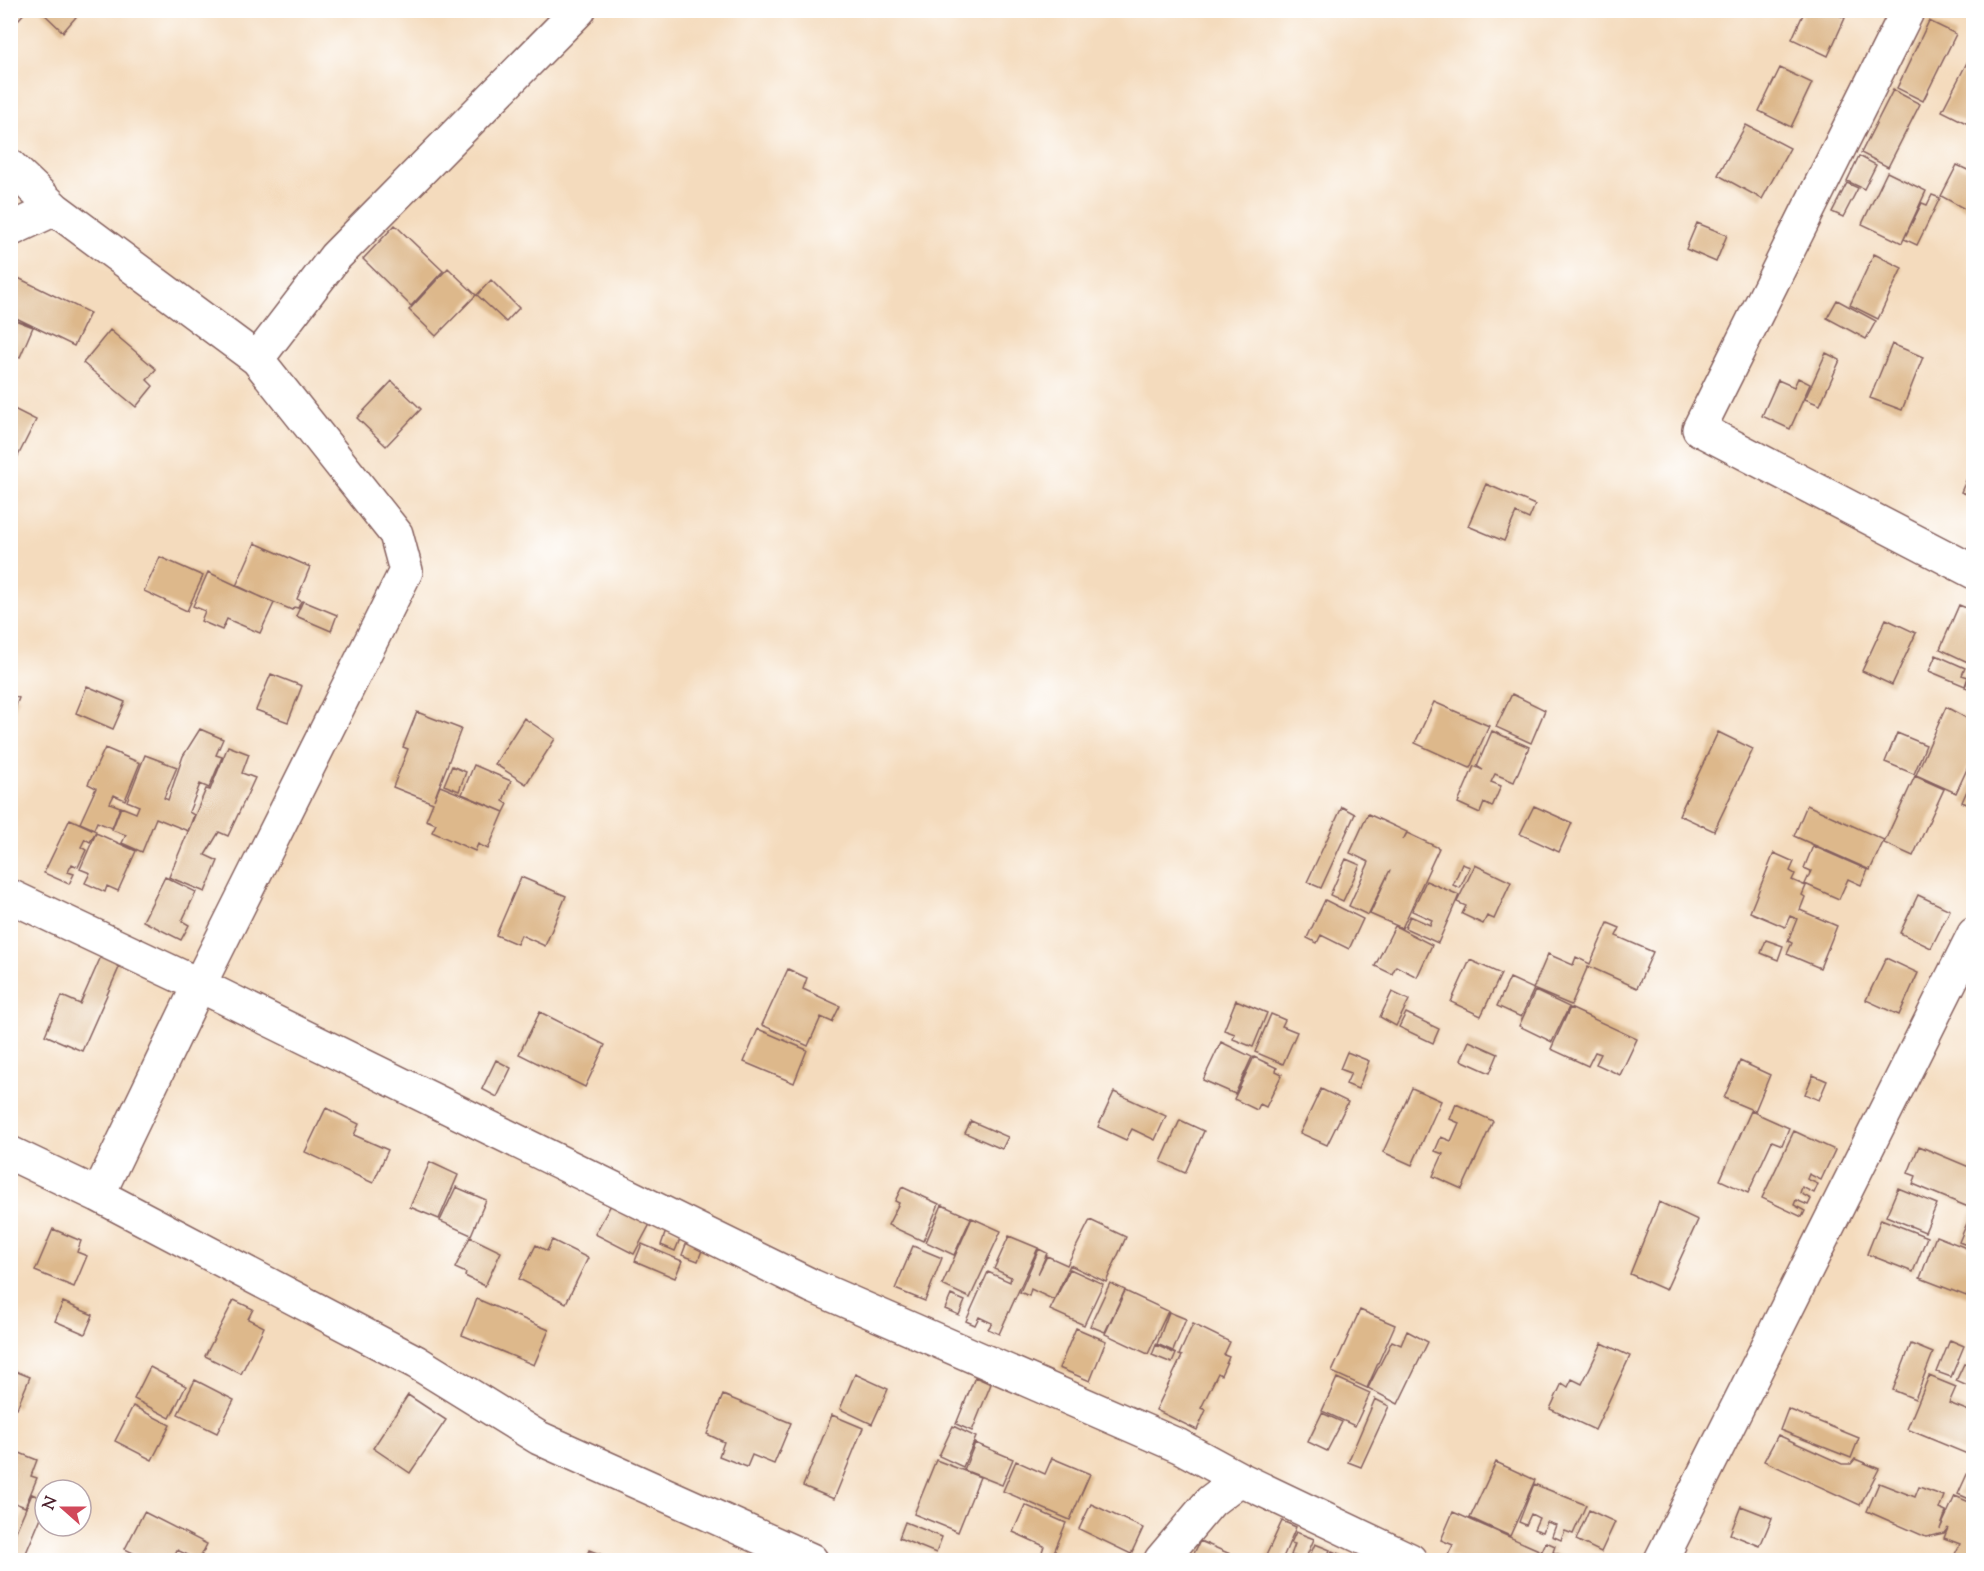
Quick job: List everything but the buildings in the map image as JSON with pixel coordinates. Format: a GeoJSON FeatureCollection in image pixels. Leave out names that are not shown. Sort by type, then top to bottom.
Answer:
{"type":"FeatureCollection","features":[{"type":"Feature","properties":{"kind":"street"},"geometry":{"type":"LineString","coordinates":[[257,359],[335,257],[579,10]]}},
{"type":"Feature","properties":{"kind":"street"},"geometry":{"type":"LineString","coordinates":[[1908,10],[1699,429],[1974,572]]}},
{"type":"Feature","properties":{"kind":"street"},"geometry":{"type":"LineString","coordinates":[[10,165],[55,209],[257,359],[396,534],[406,571],[199,985],[98,1195]]}},
{"type":"Feature","properties":{"kind":"street"},"geometry":{"type":"LineString","coordinates":[[10,230],[55,209]]}},
{"type":"Feature","properties":{"kind":"street"},"geometry":{"type":"LineString","coordinates":[[10,896],[199,985],[812,1286],[1179,1446],[1240,1479],[1410,1560]]}},
{"type":"Feature","properties":{"kind":"street"},"geometry":{"type":"LineString","coordinates":[[1661,1560],[1974,934]]}},
{"type":"Feature","properties":{"kind":"street"},"geometry":{"type":"LineString","coordinates":[[10,1153],[98,1195],[416,1362],[539,1438],[811,1560]]}},
{"type":"Feature","properties":{"kind":"street"},"geometry":{"type":"LineString","coordinates":[[1161,1560],[1211,1501],[1240,1479]]}}]}
